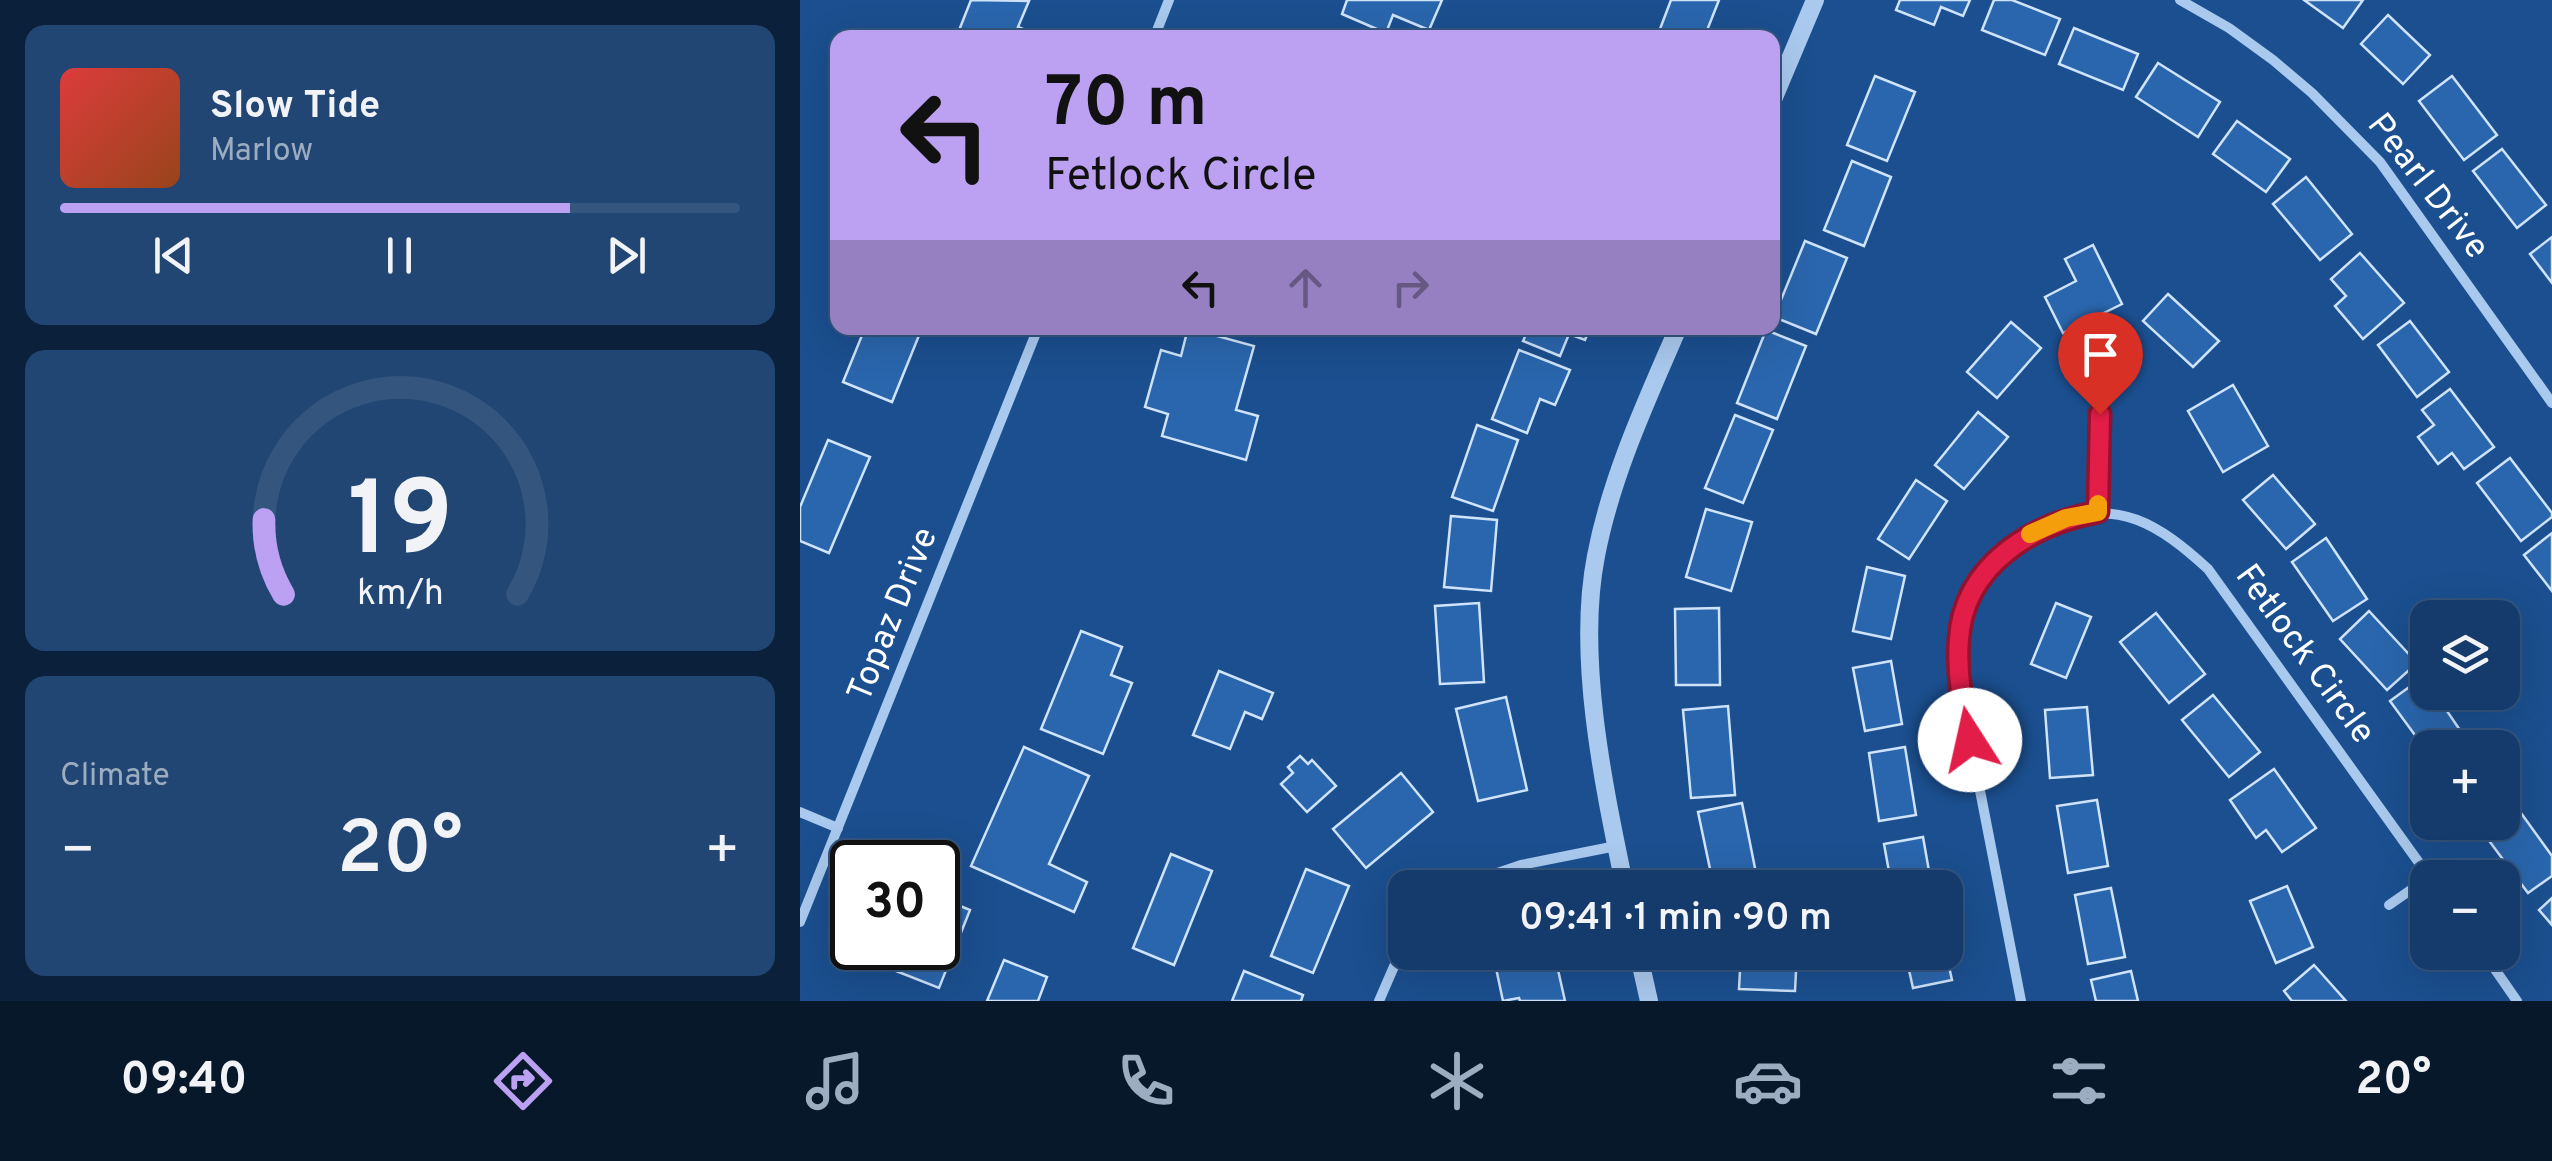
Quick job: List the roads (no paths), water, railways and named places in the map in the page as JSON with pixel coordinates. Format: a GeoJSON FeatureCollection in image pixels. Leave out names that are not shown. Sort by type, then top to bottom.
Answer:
{"type":"FeatureCollection","features":[{"type":"Feature","properties":{"kind":"street"},"geometry":{"type":"LineString","coordinates":[[1157,30],[1169,0]]}},
{"type":"Feature","properties":{"kind":"street"},"geometry":{"type":"LineString","coordinates":[[1780,83],[1815,0]]}},
{"type":"Feature","properties":{"kind":"street","name":"Pearl Drive"},"geometry":{"type":"LineString","coordinates":[[2180,0],[2273,60],[2312,93],[2380,162],[2552,403]]}},
{"type":"Feature","properties":{"kind":"street","name":"Topaz Drive"},"geometry":{"type":"LineString","coordinates":[[800,922],[1035,335]]}},
{"type":"Feature","properties":{"kind":"street"},"geometry":{"type":"LineString","coordinates":[[1621,870],[1592,690],[1590,599],[1604,519],[1633,433],[1675,335]]}},
{"type":"Feature","properties":{"kind":"street"},"geometry":{"type":"LineString","coordinates":[[2098,512],[2100,414]]}},
{"type":"Feature","properties":{"kind":"street","name":"Fetlock Circle"},"geometry":{"type":"LineString","coordinates":[[2021,1001],[1962,703],[1959,635],[1968,601],[1984,574],[2012,545],[2066,518],[2098,512],[2149,523],[2178,541],[2208,569],[2416,860]]}},
{"type":"Feature","properties":{"kind":"street"},"geometry":{"type":"LineString","coordinates":[[800,812],[838,828]]}},
{"type":"Feature","properties":{"kind":"street"},"geometry":{"type":"LineString","coordinates":[[1505,870],[1616,846]]}},
{"type":"Feature","properties":{"kind":"street","name":"Fetlock Circle"},"geometry":{"type":"LineString","coordinates":[[2388,905],[2410,891]]}},
{"type":"Feature","properties":{"kind":"street"},"geometry":{"type":"LineString","coordinates":[[1380,1001],[1393,970]]}},
{"type":"Feature","properties":{"kind":"street"},"geometry":{"type":"LineString","coordinates":[[1642,970],[1648,1001]]}},
{"type":"Feature","properties":{"kind":"street"},"geometry":{"type":"LineString","coordinates":[[2496,970],[2518,1001]]}}]}
